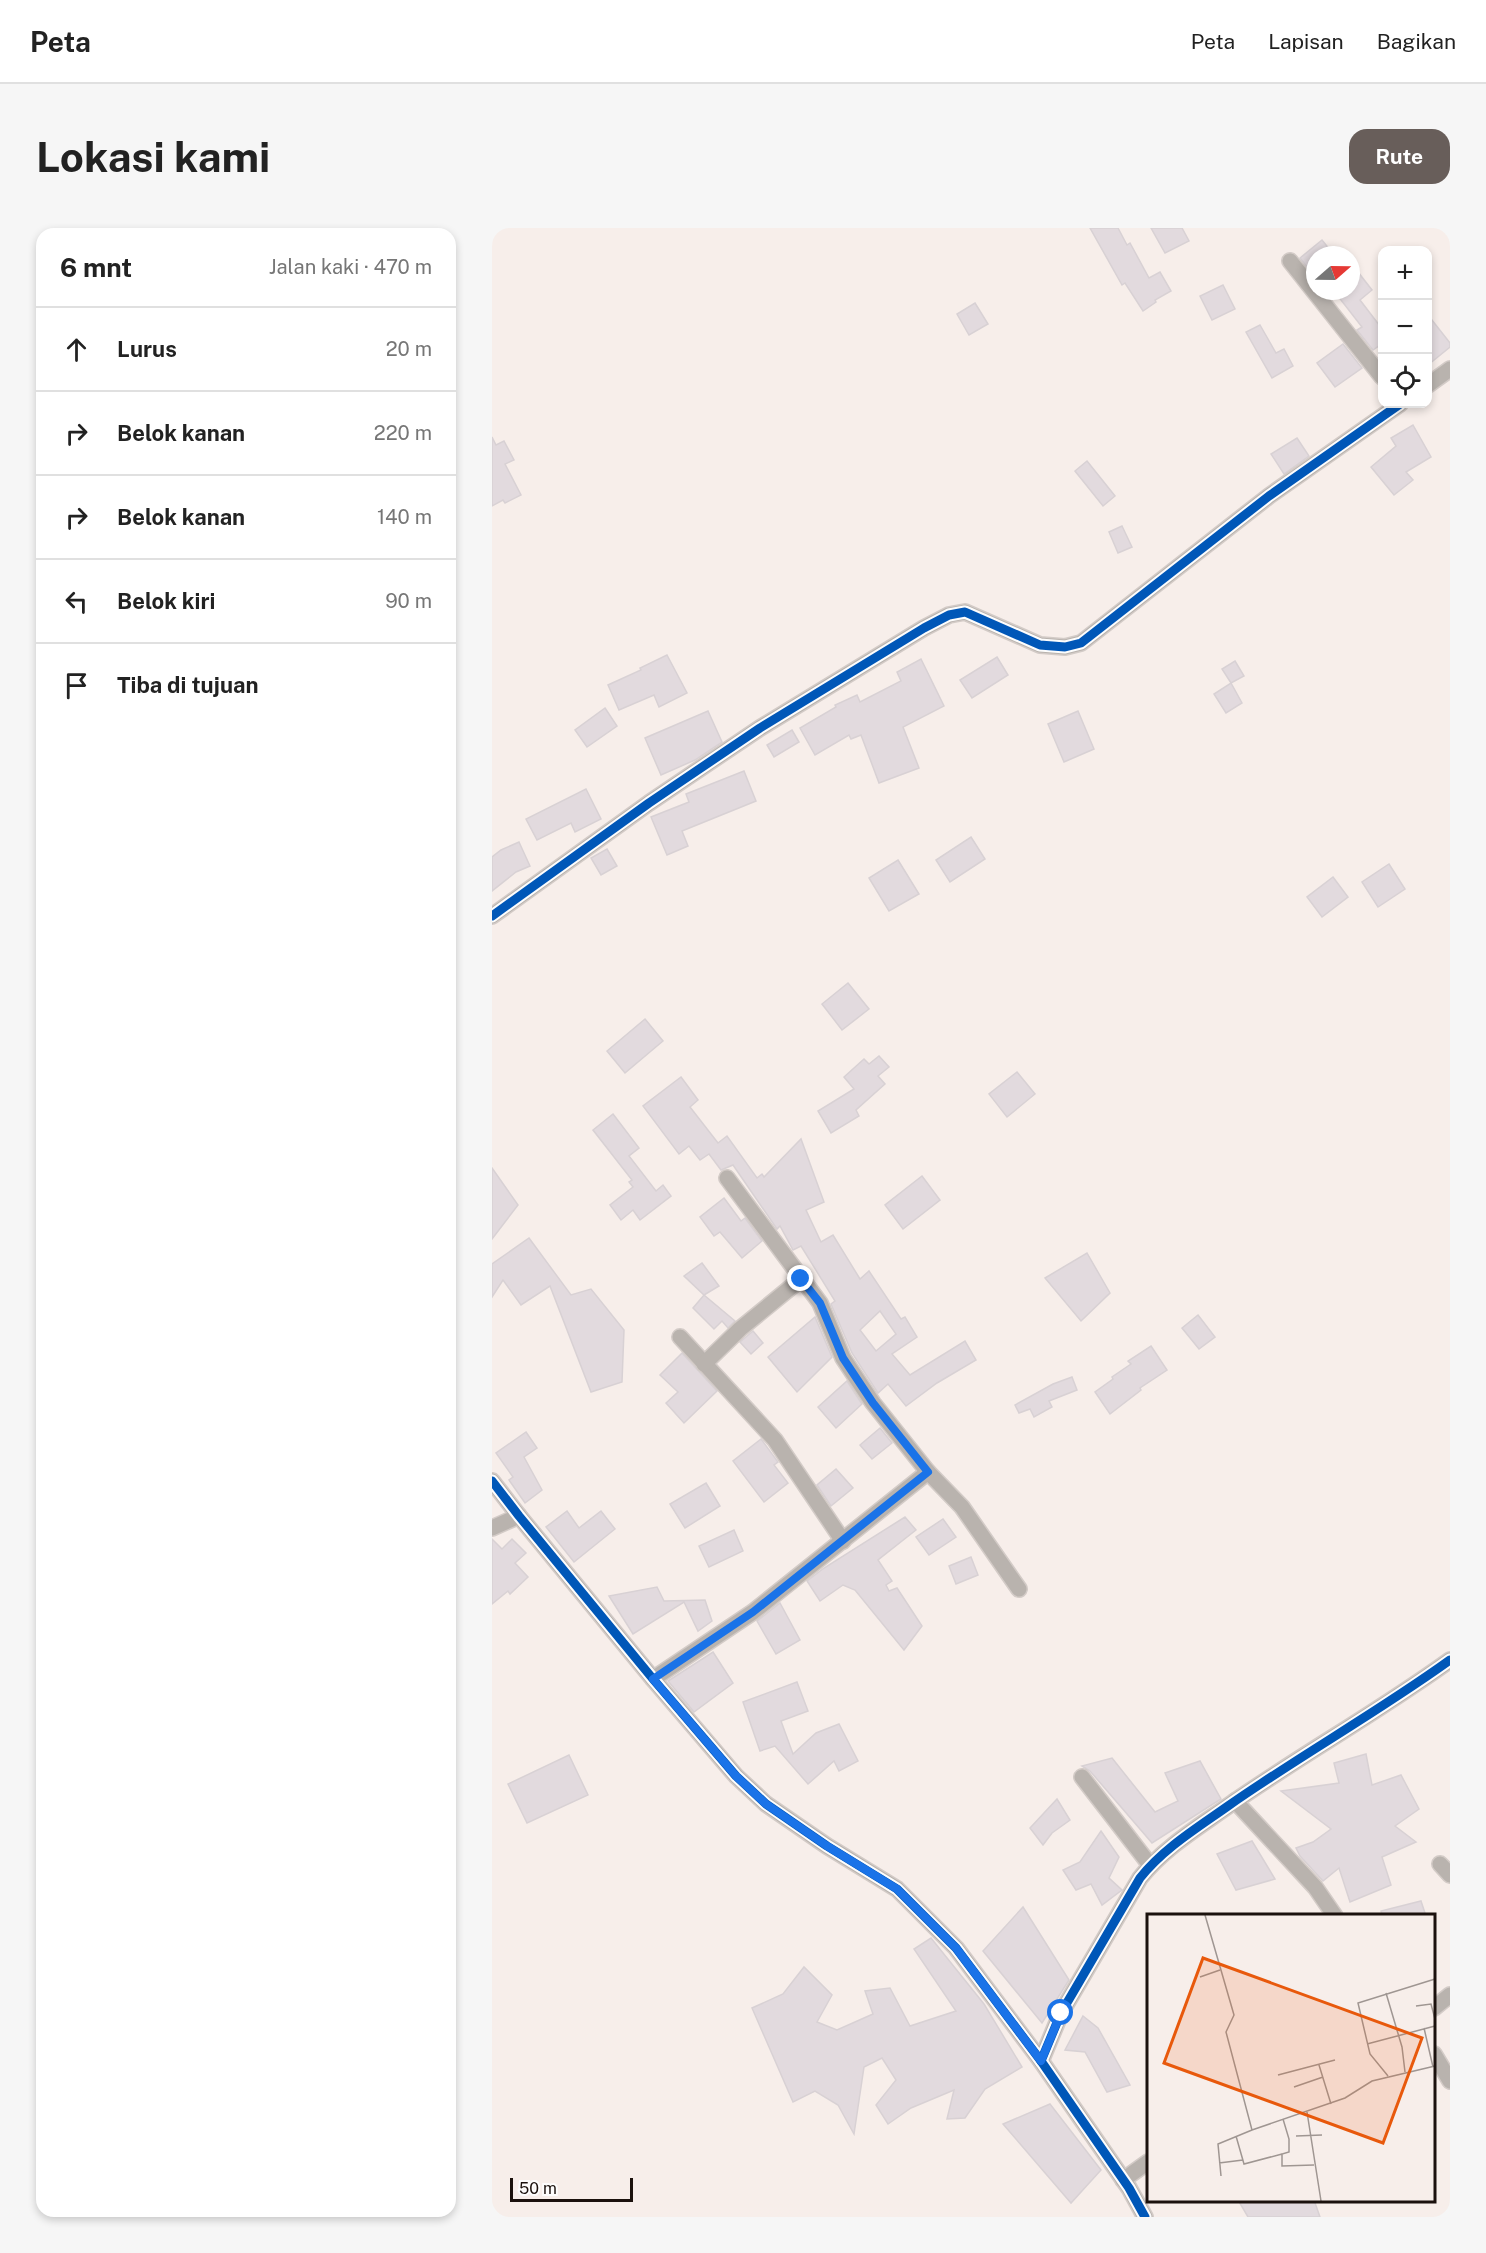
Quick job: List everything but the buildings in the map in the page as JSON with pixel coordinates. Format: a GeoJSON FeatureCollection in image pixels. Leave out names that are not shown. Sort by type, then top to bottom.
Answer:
{"type":"FeatureCollection","features":[{"type":"Feature","properties":{"kind":"street"},"geometry":{"type":"LineString","coordinates":[[1290,261],[1378,371]]}},
{"type":"Feature","properties":{"kind":"street"},"geometry":{"type":"LineString","coordinates":[[1432,382],[1450,369]]}},
{"type":"Feature","properties":{"kind":"street"},"geometry":{"type":"LineString","coordinates":[[492,916],[760,728],[949,615],[965,612],[1040,645],[1065,647],[1081,643],[1269,496],[1394,408]]}},
{"type":"Feature","properties":{"kind":"street"},"geometry":{"type":"LineString","coordinates":[[728,1178],[820,1303],[843,1358],[867,1394],[928,1472],[962,1507],[1019,1589]]}},
{"type":"Feature","properties":{"kind":"street"},"geometry":{"type":"LineString","coordinates":[[704,1364],[740,1329],[801,1279]]}},
{"type":"Feature","properties":{"kind":"street"},"geometry":{"type":"LineString","coordinates":[[680,1337],[775,1440],[843,1541]]}},
{"type":"Feature","properties":{"kind":"street"},"geometry":{"type":"LineString","coordinates":[[653,1679],[753,1612],[928,1472]]}},
{"type":"Feature","properties":{"kind":"street"},"geometry":{"type":"LineString","coordinates":[[492,1481],[653,1679],[736,1776],[766,1804],[827,1846],[897,1889],[956,1948],[1041,2061],[1123,2180],[1145,2217]]}},
{"type":"Feature","properties":{"kind":"street"},"geometry":{"type":"LineString","coordinates":[[492,1528],[519,1516]]}},
{"type":"Feature","properties":{"kind":"street"},"geometry":{"type":"LineString","coordinates":[[1041,2061],[1061,2013],[1140,1878],[1150,1865],[1168,1848],[1235,1801],[1399,1697],[1450,1660]]}},
{"type":"Feature","properties":{"kind":"street"},"geometry":{"type":"LineString","coordinates":[[1082,1777],[1150,1865]]}},
{"type":"Feature","properties":{"kind":"street"},"geometry":{"type":"LineString","coordinates":[[1235,1801],[1315,1887],[1334,1914]]}},
{"type":"Feature","properties":{"kind":"street"},"geometry":{"type":"LineString","coordinates":[[1435,2007],[1450,1995]]}},
{"type":"Feature","properties":{"kind":"street"},"geometry":{"type":"LineString","coordinates":[[1435,2056],[1450,2081]]}},
{"type":"Feature","properties":{"kind":"street"},"geometry":{"type":"LineString","coordinates":[[1123,2180],[1147,2163]]}},
{"type":"Feature","properties":{"kind":"cycle path"},"geometry":{"type":"LineString","coordinates":[[492,916],[649,803],[760,728],[949,615],[965,612],[1040,645],[1065,647],[1081,643],[1269,496],[1394,408]]}},
{"type":"Feature","properties":{"kind":"cycle path"},"geometry":{"type":"LineString","coordinates":[[492,1481],[653,1679],[736,1776],[766,1804],[827,1846],[897,1889],[956,1948],[1041,2061],[1129,2188],[1145,2217]]}},
{"type":"Feature","properties":{"kind":"cycle path"},"geometry":{"type":"LineString","coordinates":[[1041,2061],[1061,2013],[1140,1878],[1149,1867],[1170,1848],[1256,1787],[1450,1660]]}},
{"type":"Feature","properties":{"kind":"route"},"geometry":{"type":"LineString","coordinates":[[801,1279],[820,1303],[843,1358],[873,1403],[928,1472],[753,1612],[653,1679],[736,1776],[766,1804],[827,1846],[897,1889],[956,1948],[1041,2061],[1061,2013]]}}]}
